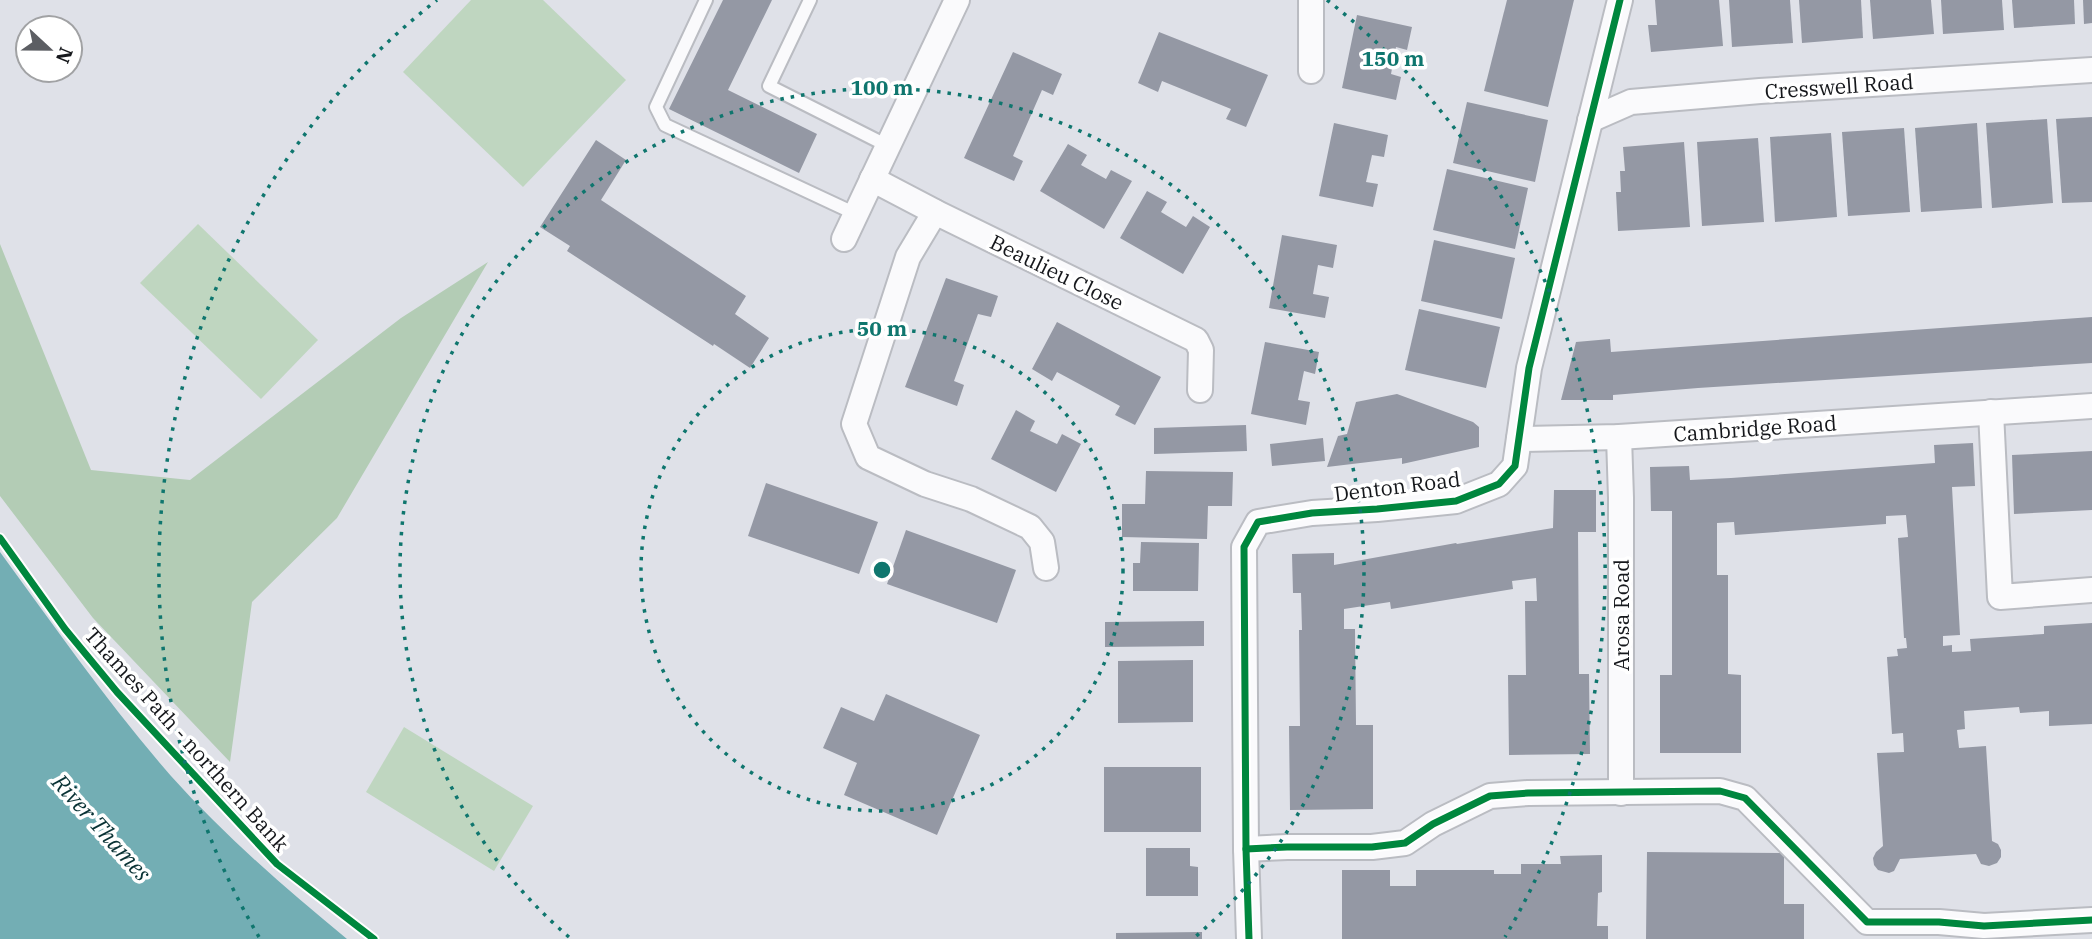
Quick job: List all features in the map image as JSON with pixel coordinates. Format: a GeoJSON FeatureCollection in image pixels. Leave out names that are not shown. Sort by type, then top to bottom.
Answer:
{"type":"FeatureCollection","features":[{"type":"Feature","properties":{"kind":"street"},"geometry":{"type":"LineString","coordinates":[[844,239],[957,0]]}},
{"type":"Feature","properties":{"kind":"street"},"geometry":{"type":"LineString","coordinates":[[1311,0],[1311,71]]}},
{"type":"Feature","properties":{"kind":"street","name":"Denton Road"},"geometry":{"type":"LineString","coordinates":[[1249,939],[1244,547],[1258,522],[1312,513],[1456,501],[1499,484],[1515,466],[1529,368],[1620,0]]}},
{"type":"Feature","properties":{"kind":"street","name":"Cresswell Road"},"geometry":{"type":"LineString","coordinates":[[1590,120],[1631,102],[2092,70]]}},
{"type":"Feature","properties":{"kind":"street","name":"Beaulieu Close"},"geometry":{"type":"LineString","coordinates":[[872,179],[1196,340],[1201,350],[1200,390]]}},
{"type":"Feature","properties":{"kind":"street"},"geometry":{"type":"LineString","coordinates":[[934,212],[908,257],[854,424],[868,457],[925,484],[971,499],[1030,527],[1041,542],[1045,568]]}},
{"type":"Feature","properties":{"kind":"street","name":"Cambridge Road"},"geometry":{"type":"LineString","coordinates":[[1519,439],[1619,437],[2092,406]]}},
{"type":"Feature","properties":{"kind":"street"},"geometry":{"type":"LineString","coordinates":[[1991,412],[2000,597],[2092,590]]}},
{"type":"Feature","properties":{"kind":"street","name":"Arosa Road"},"geometry":{"type":"LineString","coordinates":[[1619,437],[1620,793]]}},
{"type":"Feature","properties":{"kind":"street"},"geometry":{"type":"LineString","coordinates":[[1246,849],[1372,847],[1405,843],[1433,824],[1490,796],[1528,793],[1720,791],[1745,798],[1867,922],[1939,922],[1984,926],[2092,920]]}},
{"type":"Feature","properties":{"kind":"lane"},"geometry":{"type":"LineString","coordinates":[[706,0],[656,107],[665,125],[856,214]]}},
{"type":"Feature","properties":{"kind":"lane"},"geometry":{"type":"LineString","coordinates":[[810,0],[769,86],[888,146]]}},
{"type":"Feature","properties":{"kind":"green space"},"geometry":{"type":"Polygon","coordinates":[[[471,0],[543,0],[626,80],[523,187],[403,72],[471,0]]]}},
{"type":"Feature","properties":{"kind":"green space"},"geometry":{"type":"Polygon","coordinates":[[[198,224],[318,340],[261,399],[140,283],[198,224]]]}},
{"type":"Feature","properties":{"kind":"green space"},"geometry":{"type":"Polygon","coordinates":[[[0,244],[91,470],[190,480],[401,318],[488,262],[337,518],[252,602],[230,762],[93,618],[0,496],[0,244]]]}},
{"type":"Feature","properties":{"kind":"green space"},"geometry":{"type":"Polygon","coordinates":[[[404,727],[533,806],[494,871],[366,792],[404,727]]]}},
{"type":"Feature","properties":{"kind":"water","name":"River Thames"},"geometry":{"type":"Polygon","coordinates":[[[0,552],[104,694],[171,776],[256,861],[347,939],[0,939],[0,552]]]}},
{"type":"Feature","properties":{"kind":"building"},"geometry":{"type":"Polygon","coordinates":[[[723,0],[772,0],[728,90],[817,134],[799,173],[669,109],[723,0]]]}},
{"type":"Feature","properties":{"kind":"building"},"geometry":{"type":"Polygon","coordinates":[[[1507,0],[1574,0],[1548,107],[1484,91],[1507,0]]]}},
{"type":"Feature","properties":{"kind":"building"},"geometry":{"type":"Polygon","coordinates":[[[1655,0],[1719,0],[1723,46],[1651,52],[1648,25],[1657,25],[1655,0]]]}},
{"type":"Feature","properties":{"kind":"building"},"geometry":{"type":"Polygon","coordinates":[[[1729,0],[1790,0],[1793,43],[1732,47],[1729,0]]]}},
{"type":"Feature","properties":{"kind":"building"},"geometry":{"type":"Polygon","coordinates":[[[1799,0],[1861,0],[1863,38],[1802,43],[1799,0]]]}},
{"type":"Feature","properties":{"kind":"building"},"geometry":{"type":"Polygon","coordinates":[[[1870,0],[1931,0],[1934,34],[1873,39],[1870,0]]]}},
{"type":"Feature","properties":{"kind":"building"},"geometry":{"type":"Polygon","coordinates":[[[1941,0],[2002,0],[2004,30],[1943,34],[1941,0]]]}},
{"type":"Feature","properties":{"kind":"building"},"geometry":{"type":"Polygon","coordinates":[[[2012,0],[2074,0],[2075,24],[2014,28],[2012,0]]]}},
{"type":"Feature","properties":{"kind":"building"},"geometry":{"type":"Polygon","coordinates":[[[2083,0],[2092,0],[2092,23],[2084,24],[2083,0]]]}},
{"type":"Feature","properties":{"kind":"building"},"geometry":{"type":"Polygon","coordinates":[[[1357,15],[1412,27],[1407,50],[1396,47],[1391,74],[1401,77],[1396,100],[1342,88],[1357,15]]]}},
{"type":"Feature","properties":{"kind":"building"},"geometry":{"type":"Polygon","coordinates":[[[1159,32],[1268,75],[1246,127],[1226,119],[1231,109],[1162,81],[1158,92],[1138,83],[1159,32]]]}},
{"type":"Feature","properties":{"kind":"building"},"geometry":{"type":"Polygon","coordinates":[[[1013,52],[1062,74],[1053,95],[1042,90],[1013,156],[1023,161],[1014,181],[964,158],[1013,52]]]}},
{"type":"Feature","properties":{"kind":"building"},"geometry":{"type":"Polygon","coordinates":[[[1467,102],[1548,120],[1535,182],[1453,163],[1467,102]]]}},
{"type":"Feature","properties":{"kind":"building"},"geometry":{"type":"Polygon","coordinates":[[[2092,117],[2092,202],[2062,203],[2056,119],[2092,117]]]}},
{"type":"Feature","properties":{"kind":"building"},"geometry":{"type":"Polygon","coordinates":[[[2047,119],[2053,203],[1992,208],[1986,123],[2047,119]]]}},
{"type":"Feature","properties":{"kind":"building"},"geometry":{"type":"Polygon","coordinates":[[[1334,123],[1388,135],[1384,157],[1372,155],[1366,182],[1378,184],[1373,207],[1319,196],[1334,123]]]}},
{"type":"Feature","properties":{"kind":"building"},"geometry":{"type":"Polygon","coordinates":[[[1977,123],[1982,208],[1921,212],[1915,128],[1977,123]]]}},
{"type":"Feature","properties":{"kind":"building"},"geometry":{"type":"Polygon","coordinates":[[[1904,128],[1910,212],[1848,216],[1842,132],[1904,128]]]}},
{"type":"Feature","properties":{"kind":"building"},"geometry":{"type":"Polygon","coordinates":[[[1831,133],[1837,217],[1775,222],[1770,137],[1831,133]]]}},
{"type":"Feature","properties":{"kind":"building"},"geometry":{"type":"Polygon","coordinates":[[[1758,138],[1764,222],[1702,226],[1697,142],[1758,138]]]}},
{"type":"Feature","properties":{"kind":"building"},"geometry":{"type":"Polygon","coordinates":[[[596,140],[626,160],[601,200],[746,296],[735,314],[769,338],[750,368],[567,251],[570,246],[540,227],[596,140]]]}},
{"type":"Feature","properties":{"kind":"building"},"geometry":{"type":"Polygon","coordinates":[[[1684,142],[1690,227],[1618,231],[1616,192],[1621,192],[1620,171],[1625,171],[1623,147],[1684,142]]]}},
{"type":"Feature","properties":{"kind":"building"},"geometry":{"type":"Polygon","coordinates":[[[1068,144],[1087,155],[1081,165],[1106,179],[1111,170],[1132,181],[1104,229],[1040,191],[1068,144]]]}},
{"type":"Feature","properties":{"kind":"building"},"geometry":{"type":"Polygon","coordinates":[[[1447,169],[1528,188],[1515,249],[1433,230],[1447,169]]]}},
{"type":"Feature","properties":{"kind":"building"},"geometry":{"type":"Polygon","coordinates":[[[1147,191],[1167,202],[1161,212],[1186,227],[1193,216],[1210,227],[1183,274],[1120,238],[1147,191]]]}},
{"type":"Feature","properties":{"kind":"building"},"geometry":{"type":"Polygon","coordinates":[[[1282,235],[1337,245],[1333,268],[1318,265],[1313,294],[1329,297],[1325,318],[1269,308],[1282,235]]]}},
{"type":"Feature","properties":{"kind":"building"},"geometry":{"type":"Polygon","coordinates":[[[1434,240],[1515,258],[1502,319],[1421,301],[1434,240]]]}},
{"type":"Feature","properties":{"kind":"building"},"geometry":{"type":"Polygon","coordinates":[[[946,278],[998,296],[991,317],[978,314],[954,381],[964,385],[957,406],[905,387],[946,278]]]}},
{"type":"Feature","properties":{"kind":"building"},"geometry":{"type":"Polygon","coordinates":[[[1419,309],[1500,327],[1486,388],[1405,370],[1419,309]]]}},
{"type":"Feature","properties":{"kind":"building"},"geometry":{"type":"Polygon","coordinates":[[[2092,317],[2092,363],[1698,388],[1613,395],[1613,400],[1561,400],[1576,342],[1610,339],[1611,352],[2092,317]]]}},
{"type":"Feature","properties":{"kind":"building"},"geometry":{"type":"Polygon","coordinates":[[[1057,322],[1161,377],[1135,425],[1115,415],[1120,406],[1057,372],[1052,381],[1032,369],[1057,322]]]}},
{"type":"Feature","properties":{"kind":"building"},"geometry":{"type":"Polygon","coordinates":[[[1265,342],[1319,352],[1315,374],[1304,371],[1298,400],[1310,402],[1306,425],[1251,414],[1265,342]]]}},
{"type":"Feature","properties":{"kind":"building"},"geometry":{"type":"Polygon","coordinates":[[[1397,394],[1473,422],[1479,427],[1479,447],[1402,464],[1402,458],[1327,467],[1338,436],[1347,434],[1356,402],[1397,394]]]}},
{"type":"Feature","properties":{"kind":"building"},"geometry":{"type":"Polygon","coordinates":[[[1016,410],[1035,421],[1030,431],[1057,444],[1062,434],[1081,444],[1056,492],[991,459],[1016,410]]]}},
{"type":"Feature","properties":{"kind":"building"},"geometry":{"type":"Polygon","coordinates":[[[1246,425],[1247,451],[1154,454],[1154,428],[1246,425]]]}},
{"type":"Feature","properties":{"kind":"building"},"geometry":{"type":"Polygon","coordinates":[[[1323,438],[1325,461],[1272,466],[1270,444],[1323,438]]]}},
{"type":"Feature","properties":{"kind":"building"},"geometry":{"type":"Polygon","coordinates":[[[1973,443],[1975,486],[1952,487],[1960,635],[1943,636],[1943,646],[1952,645],[1952,652],[1971,651],[1970,639],[2044,634],[2044,626],[2092,623],[2092,724],[2049,726],[2049,711],[2020,713],[2019,707],[1964,711],[1965,729],[1957,730],[1959,748],[1986,746],[1992,841],[1998,844],[2001,850],[1997,863],[1989,866],[1981,864],[1976,854],[1900,859],[1894,871],[1889,873],[1878,870],[1874,865],[1873,858],[1883,846],[1877,753],[1904,752],[1903,733],[1892,734],[1887,657],[1898,656],[1897,649],[1907,648],[1904,638],[1898,538],[1908,537],[1906,515],[1886,516],[1886,524],[1735,535],[1734,522],[1717,523],[1717,575],[1728,575],[1728,674],[1741,675],[1741,753],[1660,753],[1660,675],[1672,675],[1672,511],[1651,511],[1650,467],[1689,466],[1690,480],[1935,463],[1934,445],[1973,443]]]}},
{"type":"Feature","properties":{"kind":"building"},"geometry":{"type":"Polygon","coordinates":[[[2092,451],[2092,510],[2014,514],[2012,455],[2092,451]]]}},
{"type":"Feature","properties":{"kind":"building"},"geometry":{"type":"Polygon","coordinates":[[[1146,471],[1233,472],[1232,506],[1208,506],[1207,539],[1122,537],[1122,504],[1145,504],[1146,471]]]}},
{"type":"Feature","properties":{"kind":"building"},"geometry":{"type":"Polygon","coordinates":[[[766,483],[878,522],[859,574],[748,536],[766,483]]]}},
{"type":"Feature","properties":{"kind":"building"},"geometry":{"type":"Polygon","coordinates":[[[1554,490],[1596,490],[1596,532],[1578,532],[1579,674],[1589,674],[1590,754],[1509,755],[1508,675],[1526,675],[1525,601],[1537,601],[1536,578],[1512,581],[1513,589],[1391,609],[1390,602],[1344,609],[1344,629],[1355,629],[1356,725],[1373,725],[1373,809],[1290,810],[1289,726],[1300,726],[1299,630],[1302,630],[1301,593],[1293,593],[1292,554],[1334,553],[1334,565],[1553,528],[1554,490]]]}},
{"type":"Feature","properties":{"kind":"building"},"geometry":{"type":"Polygon","coordinates":[[[906,530],[1016,570],[997,623],[887,584],[906,530]]]}},
{"type":"Feature","properties":{"kind":"building"},"geometry":{"type":"Polygon","coordinates":[[[1141,542],[1199,543],[1198,591],[1133,591],[1133,563],[1140,563],[1141,542]]]}},
{"type":"Feature","properties":{"kind":"building"},"geometry":{"type":"Polygon","coordinates":[[[1204,621],[1204,646],[1105,647],[1105,622],[1204,621]]]}},
{"type":"Feature","properties":{"kind":"building"},"geometry":{"type":"Polygon","coordinates":[[[1193,660],[1193,722],[1118,723],[1118,661],[1193,660]]]}},
{"type":"Feature","properties":{"kind":"building"},"geometry":{"type":"Polygon","coordinates":[[[886,694],[980,735],[937,835],[844,795],[857,763],[823,748],[841,707],[874,721],[886,694]]]}},
{"type":"Feature","properties":{"kind":"building"},"geometry":{"type":"Polygon","coordinates":[[[1104,767],[1201,767],[1201,832],[1104,832],[1104,767]]]}},
{"type":"Feature","properties":{"kind":"building"},"geometry":{"type":"Polygon","coordinates":[[[1146,848],[1190,848],[1190,866],[1198,867],[1198,896],[1146,896],[1146,848]]]}},
{"type":"Feature","properties":{"kind":"building"},"geometry":{"type":"Polygon","coordinates":[[[1647,852],[1784,853],[1784,904],[1804,904],[1804,939],[1646,939],[1647,852]]]}},
{"type":"Feature","properties":{"kind":"building"},"geometry":{"type":"Polygon","coordinates":[[[1602,855],[1602,892],[1598,893],[1597,926],[1608,926],[1608,939],[1342,939],[1342,870],[1390,870],[1390,886],[1416,886],[1416,870],[1494,870],[1494,874],[1521,874],[1521,864],[1561,864],[1560,856],[1602,855]]]}},
{"type":"Feature","properties":{"kind":"building"},"geometry":{"type":"Polygon","coordinates":[[[1202,932],[1202,939],[1116,939],[1116,933],[1202,932]]]}},
{"type":"Feature","properties":{"kind":"cycle path"},"geometry":{"type":"LineString","coordinates":[[1249,939],[1244,547],[1258,522],[1312,513],[1456,501],[1499,484],[1515,466],[1529,368],[1620,0]]}},
{"type":"Feature","properties":{"kind":"cycle path","name":"Thames Path - northern Bank"},"geometry":{"type":"LineString","coordinates":[[0,538],[65,629],[117,692],[277,864],[374,939]]}},
{"type":"Feature","properties":{"kind":"cycle path"},"geometry":{"type":"LineString","coordinates":[[1246,849],[1372,847],[1405,843],[1433,824],[1490,796],[1528,793],[1720,791],[1745,798],[1867,922],[1939,922],[1984,926],[2092,920]]}}]}
